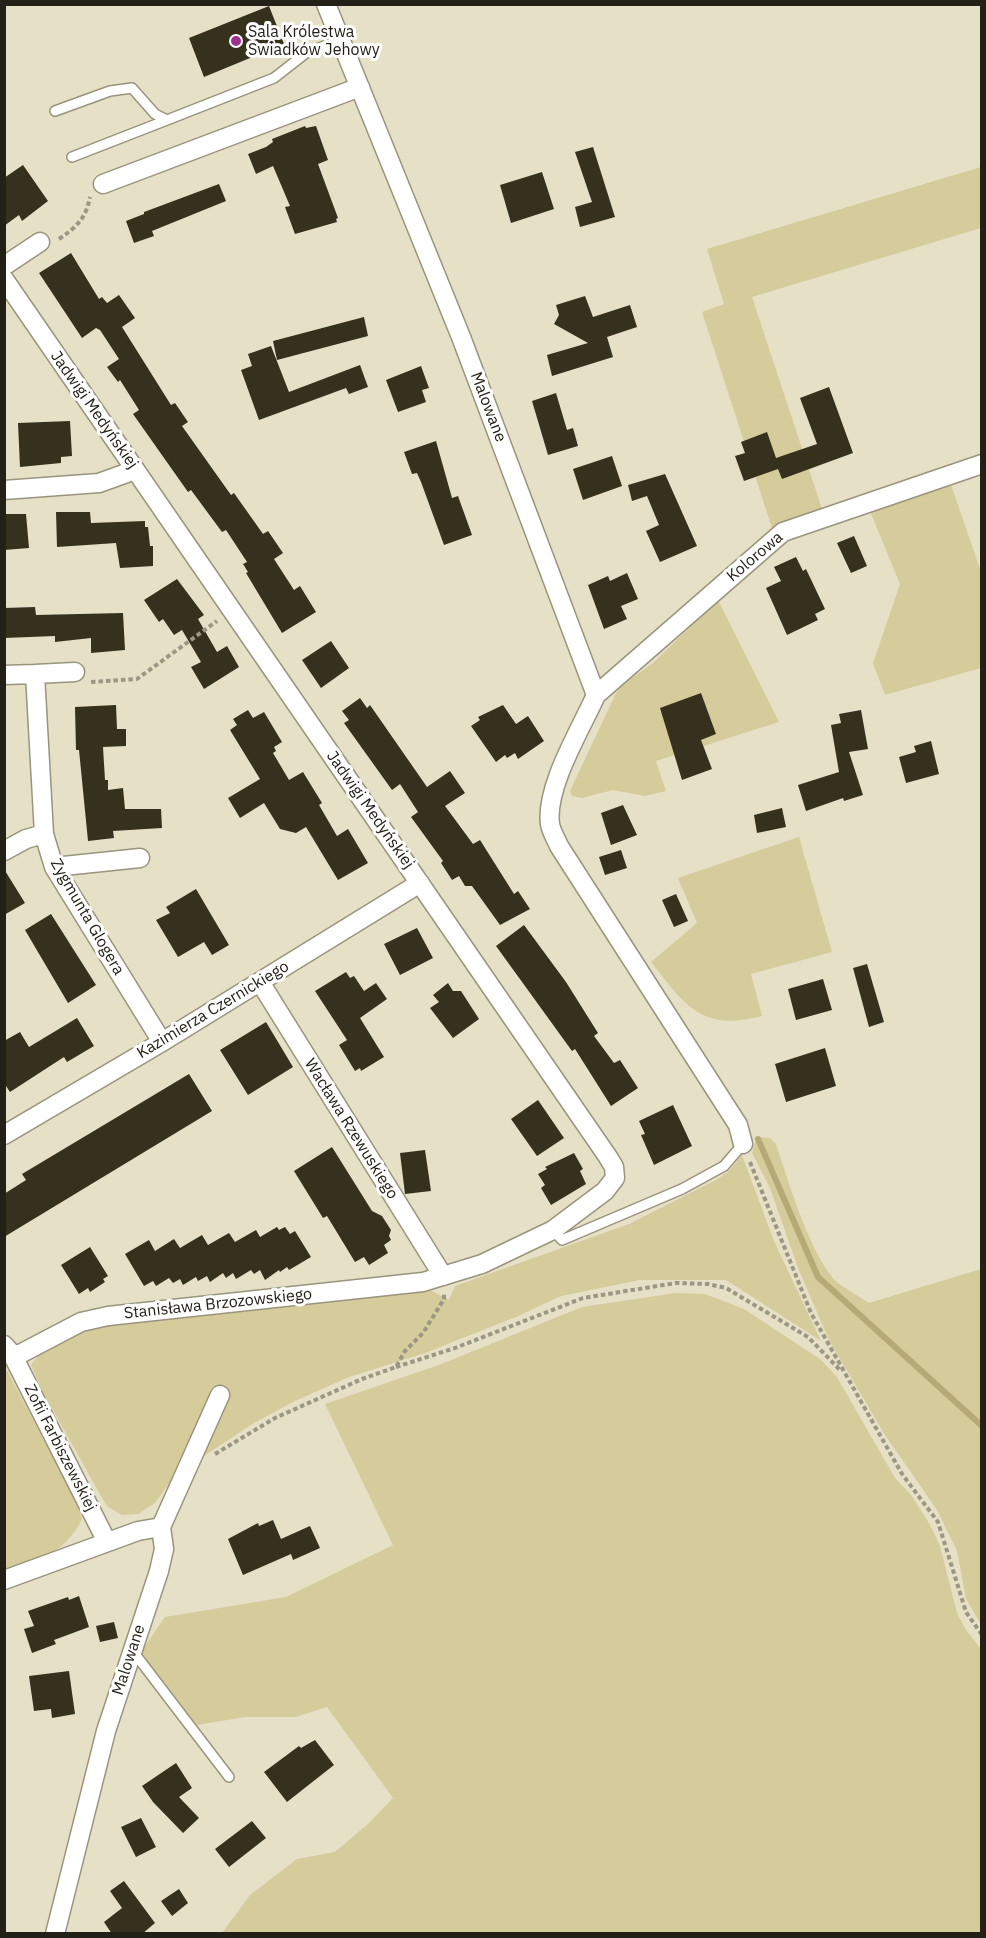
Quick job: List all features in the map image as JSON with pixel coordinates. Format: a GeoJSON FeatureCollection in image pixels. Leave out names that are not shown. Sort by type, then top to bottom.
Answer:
{"type":"FeatureCollection","features":[{"type":"Feature","properties":{"kind":"street","name":"Malowane"},"geometry":{"type":"LineString","coordinates":[[326,4],[461,337],[596,696]]}},
{"type":"Feature","properties":{"kind":"street"},"geometry":{"type":"LineString","coordinates":[[103,184],[360,87]]}},
{"type":"Feature","properties":{"kind":"street"},"geometry":{"type":"LineString","coordinates":[[4,266],[45,243]]}},
{"type":"Feature","properties":{"kind":"street","name":"Jadwigi Medyńskiej"},"geometry":{"type":"LineString","coordinates":[[4,279],[614,1167],[615,1178],[605,1191],[552,1230],[482,1264],[443,1276]]}},
{"type":"Feature","properties":{"kind":"street","name":"Kolorowa"},"geometry":{"type":"LineString","coordinates":[[596,696],[783,532],[981,464]]}},
{"type":"Feature","properties":{"kind":"street"},"geometry":{"type":"LineString","coordinates":[[4,490],[99,483],[135,470]]}},
{"type":"Feature","properties":{"kind":"street"},"geometry":{"type":"LineString","coordinates":[[4,675],[35,674],[80,677]]}},
{"type":"Feature","properties":{"kind":"street","name":"Zygmunta Glogera"},"geometry":{"type":"LineString","coordinates":[[35,674],[44,834],[54,867],[162,1042]]}},
{"type":"Feature","properties":{"kind":"street"},"geometry":{"type":"LineString","coordinates":[[596,696],[555,785],[550,826],[559,846],[738,1125],[743,1144]]}},
{"type":"Feature","properties":{"kind":"street"},"geometry":{"type":"LineString","coordinates":[[4,851],[26,838],[44,834]]}},
{"type":"Feature","properties":{"kind":"street"},"geometry":{"type":"LineString","coordinates":[[54,867],[140,858]]}},
{"type":"Feature","properties":{"kind":"street","name":"Kazimierza Czernickiego"},"geometry":{"type":"LineString","coordinates":[[4,1135],[162,1042],[420,883]]}},
{"type":"Feature","properties":{"kind":"street","name":"Wacława Rzewuskiego"},"geometry":{"type":"LineString","coordinates":[[260,982],[443,1276]]}},
{"type":"Feature","properties":{"kind":"street","name":"Stanisława Brzozowskiego"},"geometry":{"type":"LineString","coordinates":[[8,1350],[21,1354],[81,1322],[108,1316],[423,1282],[443,1276]]}},
{"type":"Feature","properties":{"kind":"street","name":"Zofii Farbiszewskiej"},"geometry":{"type":"LineString","coordinates":[[8,1350],[107,1542]]}},
{"type":"Feature","properties":{"kind":"street","name":"Malowane"},"geometry":{"type":"LineString","coordinates":[[55,1934],[106,1731],[159,1572],[164,1549],[161,1527],[189,1469],[220,1395]]}},
{"type":"Feature","properties":{"kind":"street"},"geometry":{"type":"LineString","coordinates":[[4,1580],[107,1542],[161,1527]]}},
{"type":"Feature","properties":{"kind":"lane"},"geometry":{"type":"LineString","coordinates":[[72,157],[274,78],[306,53],[340,40]]}},
{"type":"Feature","properties":{"kind":"lane"},"geometry":{"type":"LineString","coordinates":[[55,111],[110,91],[132,88],[147,101],[155,114],[167,120]]}},
{"type":"Feature","properties":{"kind":"lane"},"geometry":{"type":"LineString","coordinates":[[552,1230],[562,1240],[638,1210],[724,1166],[743,1144]]}},
{"type":"Feature","properties":{"kind":"lane"},"geometry":{"type":"LineString","coordinates":[[132,1650],[229,1777]]}},
{"type":"Feature","properties":{"kind":"path"},"geometry":{"type":"LineString","coordinates":[[45,243],[77,227],[87,213],[92,192],[103,184]]}},
{"type":"Feature","properties":{"kind":"path"},"geometry":{"type":"LineString","coordinates":[[80,677],[137,679],[222,617]]}},
{"type":"Feature","properties":{"kind":"path"},"geometry":{"type":"LineString","coordinates":[[743,1144],[811,1313],[902,1474],[938,1522],[966,1612],[981,1635]]}},
{"type":"Feature","properties":{"kind":"path"},"geometry":{"type":"LineString","coordinates":[[396,1367],[405,1351],[423,1333],[444,1299],[443,1276]]}},
{"type":"Feature","properties":{"kind":"path"},"geometry":{"type":"LineString","coordinates":[[189,1469],[275,1418],[362,1379],[455,1348],[583,1298],[676,1283],[708,1284],[726,1288],[808,1337],[845,1375]]}},
{"type":"Feature","properties":{"kind":"shaded area"},"geometry":{"type":"Polygon","coordinates":[[[981,167],[981,228],[752,297],[823,512],[772,528],[702,312],[724,304],[707,249],[981,167]]]}},
{"type":"Feature","properties":{"kind":"shaded area"},"geometry":{"type":"Polygon","coordinates":[[[946,470],[981,572],[981,668],[885,695],[873,663],[900,584],[865,499],[946,470]]]}},
{"type":"Feature","properties":{"kind":"shaded area"},"geometry":{"type":"Polygon","coordinates":[[[718,600],[779,722],[656,761],[666,791],[645,796],[613,790],[582,798],[572,796],[570,791],[616,693],[622,685],[653,663],[718,600]]]}},
{"type":"Feature","properties":{"kind":"shaded area"},"geometry":{"type":"Polygon","coordinates":[[[799,837],[832,952],[751,974],[762,1016],[724,1020],[709,1018],[697,1012],[685,1003],[651,962],[697,923],[678,878],[799,837]]]}},
{"type":"Feature","properties":{"kind":"shaded area"},"geometry":{"type":"Polygon","coordinates":[[[760,1137],[770,1138],[776,1144],[801,1218],[828,1272],[838,1283],[869,1303],[981,1269],[981,1625],[966,1599],[957,1551],[937,1510],[883,1432],[829,1340],[798,1268],[770,1188],[752,1153],[755,1142],[760,1137]]]}},
{"type":"Feature","properties":{"kind":"shaded area"},"geometry":{"type":"Polygon","coordinates":[[[742,1155],[774,1241],[821,1341],[726,1280],[640,1280],[561,1296],[516,1317],[425,1353],[349,1377],[295,1401],[254,1423],[175,1475],[155,1503],[138,1514],[122,1515],[107,1506],[43,1392],[31,1365],[50,1346],[66,1337],[107,1323],[204,1316],[430,1290],[449,1300],[455,1286],[629,1224],[716,1180],[729,1171],[742,1155]]]}},
{"type":"Feature","properties":{"kind":"shaded area"},"geometry":{"type":"Polygon","coordinates":[[[676,1293],[705,1294],[744,1309],[820,1359],[837,1377],[895,1478],[911,1495],[929,1523],[940,1546],[957,1613],[966,1630],[981,1649],[981,1933],[222,1933],[250,1895],[297,1859],[335,1852],[369,1823],[393,1798],[327,1707],[296,1717],[245,1717],[197,1725],[141,1652],[165,1617],[286,1597],[393,1545],[325,1404],[439,1365],[582,1307],[676,1293]]]}},
{"type":"Feature","properties":{"kind":"shaded area"},"geometry":{"type":"Polygon","coordinates":[[[4,1365],[76,1501],[82,1519],[68,1540],[50,1554],[4,1571],[4,1365]]]}},
{"type":"Feature","properties":{"kind":"building","name":"Sala Królestwa Swiadków Jehowy"},"geometry":{"type":"Polygon","coordinates":[[[269,6],[284,44],[204,77],[189,38],[269,6]]]}},
{"type":"Feature","properties":{"kind":"building"},"geometry":{"type":"Polygon","coordinates":[[[305,126],[306,128],[316,126],[328,160],[318,164],[338,218],[337,222],[295,234],[285,207],[290,206],[273,166],[256,174],[248,154],[266,147],[273,142],[272,139],[305,126]]]}},
{"type":"Feature","properties":{"kind":"building"},"geometry":{"type":"Polygon","coordinates":[[[593,147],[615,217],[580,227],[575,207],[592,202],[575,152],[593,147]]]}},
{"type":"Feature","properties":{"kind":"building"},"geometry":{"type":"Polygon","coordinates":[[[23,165],[48,201],[22,221],[19,215],[4,226],[4,178],[23,165]]]}},
{"type":"Feature","properties":{"kind":"building"},"geometry":{"type":"Polygon","coordinates":[[[542,172],[554,209],[511,223],[500,185],[542,172]]]}},
{"type":"Feature","properties":{"kind":"building"},"geometry":{"type":"Polygon","coordinates":[[[219,184],[226,201],[152,231],[154,236],[134,243],[126,221],[219,184]]]}},
{"type":"Feature","properties":{"kind":"building"},"geometry":{"type":"Polygon","coordinates":[[[71,253],[99,299],[102,297],[107,303],[119,295],[135,318],[122,327],[171,405],[175,403],[188,422],[182,426],[231,495],[234,493],[263,534],[268,531],[283,553],[274,559],[294,590],[300,586],[316,612],[282,633],[246,573],[248,572],[243,564],[247,562],[226,530],[222,532],[191,490],[188,492],[133,414],[139,410],[120,380],[118,382],[107,367],[119,359],[100,330],[96,328],[82,338],[39,273],[71,253]]]}},
{"type":"Feature","properties":{"kind":"building"},"geometry":{"type":"Polygon","coordinates":[[[585,296],[593,317],[630,305],[637,327],[607,337],[613,357],[552,376],[547,355],[588,343],[554,324],[559,315],[556,305],[585,296]]]}},
{"type":"Feature","properties":{"kind":"building"},"geometry":{"type":"Polygon","coordinates":[[[364,317],[368,336],[277,360],[273,341],[364,317]]]}},
{"type":"Feature","properties":{"kind":"building"},"geometry":{"type":"Polygon","coordinates":[[[271,346],[289,392],[360,365],[368,387],[349,394],[346,388],[259,420],[241,370],[252,366],[248,354],[271,346]]]}},
{"type":"Feature","properties":{"kind":"building"},"geometry":{"type":"Polygon","coordinates":[[[421,366],[429,388],[422,390],[426,402],[398,412],[386,380],[421,366]]]}},
{"type":"Feature","properties":{"kind":"building"},"geometry":{"type":"Polygon","coordinates":[[[829,387],[853,453],[782,479],[778,469],[744,481],[735,456],[745,453],[741,442],[767,432],[776,458],[817,444],[800,398],[829,387]]]}},
{"type":"Feature","properties":{"kind":"building"},"geometry":{"type":"Polygon","coordinates":[[[556,393],[567,430],[573,428],[578,446],[548,455],[532,401],[556,393]]]}},
{"type":"Feature","properties":{"kind":"building"},"geometry":{"type":"Polygon","coordinates":[[[70,421],[72,456],[61,457],[61,463],[20,467],[18,423],[70,421]]]}},
{"type":"Feature","properties":{"kind":"building"},"geometry":{"type":"Polygon","coordinates":[[[436,441],[452,498],[458,496],[472,535],[444,545],[421,482],[417,473],[412,474],[404,452],[436,441]]]}},
{"type":"Feature","properties":{"kind":"building"},"geometry":{"type":"Polygon","coordinates":[[[612,456],[622,486],[583,500],[573,469],[612,456]]]}},
{"type":"Feature","properties":{"kind":"building"},"geometry":{"type":"Polygon","coordinates":[[[665,474],[697,546],[660,562],[646,531],[659,525],[647,496],[632,501],[628,485],[665,474]]]}},
{"type":"Feature","properties":{"kind":"building"},"geometry":{"type":"Polygon","coordinates":[[[56,512],[90,512],[91,523],[145,521],[150,546],[153,546],[153,566],[120,568],[116,543],[57,547],[56,512]]]}},
{"type":"Feature","properties":{"kind":"building"},"geometry":{"type":"Polygon","coordinates":[[[4,514],[26,514],[29,548],[4,550],[4,514]]]}},
{"type":"Feature","properties":{"kind":"building"},"geometry":{"type":"Polygon","coordinates":[[[854,536],[867,566],[851,573],[837,543],[854,536]]]}},
{"type":"Feature","properties":{"kind":"building"},"geometry":{"type":"Polygon","coordinates":[[[796,557],[803,571],[806,569],[825,609],[815,614],[818,620],[787,635],[766,588],[781,581],[774,567],[796,557]]]}},
{"type":"Feature","properties":{"kind":"building"},"geometry":{"type":"Polygon","coordinates":[[[627,573],[638,599],[621,606],[627,619],[604,629],[588,585],[608,576],[610,581],[627,573]]]}},
{"type":"Feature","properties":{"kind":"building"},"geometry":{"type":"Polygon","coordinates":[[[177,579],[204,615],[198,619],[217,652],[227,646],[239,667],[204,689],[191,667],[201,662],[182,630],[174,635],[163,619],[159,622],[144,600],[177,579]]]}},
{"type":"Feature","properties":{"kind":"building"},"geometry":{"type":"Polygon","coordinates":[[[35,607],[36,615],[123,613],[125,650],[91,653],[91,638],[55,642],[55,636],[4,638],[4,608],[35,607]]]}},
{"type":"Feature","properties":{"kind":"building"},"geometry":{"type":"Polygon","coordinates":[[[331,641],[349,668],[321,688],[302,660],[331,641]]]}},
{"type":"Feature","properties":{"kind":"building"},"geometry":{"type":"Polygon","coordinates":[[[701,693],[716,734],[701,740],[712,769],[682,780],[660,708],[701,693]]]}},
{"type":"Feature","properties":{"kind":"building"},"geometry":{"type":"Polygon","coordinates":[[[360,698],[367,708],[370,705],[427,787],[450,771],[465,793],[445,806],[473,844],[480,840],[514,894],[518,891],[530,909],[500,925],[472,886],[465,886],[459,876],[452,880],[441,863],[443,861],[411,817],[418,812],[400,784],[392,790],[344,723],[349,720],[342,711],[360,698]]]}},
{"type":"Feature","properties":{"kind":"building"},"geometry":{"type":"Polygon","coordinates":[[[116,705],[117,729],[126,729],[126,746],[103,747],[105,780],[108,780],[108,790],[123,788],[125,809],[161,809],[162,828],[113,831],[114,838],[88,841],[79,750],[76,750],[75,707],[116,705]]]}},
{"type":"Feature","properties":{"kind":"building"},"geometry":{"type":"Polygon","coordinates":[[[503,705],[516,724],[528,716],[544,741],[518,759],[515,753],[507,758],[505,755],[496,762],[471,726],[480,720],[478,717],[503,705]]]}},
{"type":"Feature","properties":{"kind":"building"},"geometry":{"type":"Polygon","coordinates":[[[248,710],[253,718],[264,712],[282,742],[274,747],[276,751],[273,753],[289,780],[303,772],[322,803],[319,805],[337,836],[348,829],[368,863],[338,880],[306,827],[296,833],[280,829],[264,803],[240,818],[228,798],[260,779],[230,730],[237,725],[233,719],[248,710]]]}},
{"type":"Feature","properties":{"kind":"building"},"geometry":{"type":"Polygon","coordinates":[[[861,710],[868,749],[849,752],[863,795],[844,801],[843,798],[806,811],[798,785],[839,772],[831,725],[841,723],[839,714],[861,710]]]}},
{"type":"Feature","properties":{"kind":"building"},"geometry":{"type":"Polygon","coordinates":[[[931,741],[939,774],[906,783],[899,757],[916,752],[914,746],[931,741]]]}},
{"type":"Feature","properties":{"kind":"building"},"geometry":{"type":"Polygon","coordinates":[[[623,805],[637,835],[611,845],[601,813],[623,805]]]}},
{"type":"Feature","properties":{"kind":"building"},"geometry":{"type":"Polygon","coordinates":[[[782,808],[786,827],[757,833],[754,815],[782,808]]]}},
{"type":"Feature","properties":{"kind":"building"},"geometry":{"type":"Polygon","coordinates":[[[621,850],[627,868],[605,875],[599,857],[621,850]]]}},
{"type":"Feature","properties":{"kind":"building"},"geometry":{"type":"Polygon","coordinates":[[[4,869],[25,903],[4,915],[4,869]]]}},
{"type":"Feature","properties":{"kind":"building"},"geometry":{"type":"Polygon","coordinates":[[[196,889],[229,945],[212,955],[204,942],[178,957],[156,920],[170,913],[166,907],[196,889]]]}},
{"type":"Feature","properties":{"kind":"building"},"geometry":{"type":"Polygon","coordinates":[[[676,894],[688,921],[674,927],[662,900],[676,894]]]}},
{"type":"Feature","properties":{"kind":"building"},"geometry":{"type":"Polygon","coordinates":[[[51,914],[96,985],[68,1003],[25,930],[51,914]]]}},
{"type":"Feature","properties":{"kind":"building"},"geometry":{"type":"Polygon","coordinates":[[[524,925],[566,982],[598,1033],[594,1036],[614,1063],[620,1060],[638,1088],[611,1106],[575,1049],[572,1051],[496,946],[524,925]]]}},
{"type":"Feature","properties":{"kind":"building"},"geometry":{"type":"Polygon","coordinates":[[[417,928],[433,958],[400,975],[384,944],[417,928]]]}},
{"type":"Feature","properties":{"kind":"building"},"geometry":{"type":"Polygon","coordinates":[[[867,964],[884,1022],[869,1027],[853,968],[867,964]]]}},
{"type":"Feature","properties":{"kind":"building"},"geometry":{"type":"Polygon","coordinates":[[[346,972],[350,978],[354,976],[364,991],[376,983],[387,999],[360,1018],[384,1057],[361,1071],[360,1068],[355,1071],[339,1045],[347,1040],[315,991],[346,972]]]}},
{"type":"Feature","properties":{"kind":"building"},"geometry":{"type":"Polygon","coordinates":[[[823,979],[832,1010],[796,1020],[788,989],[823,979]]]}},
{"type":"Feature","properties":{"kind":"building"},"geometry":{"type":"Polygon","coordinates":[[[448,983],[453,991],[461,991],[479,1019],[453,1038],[430,1008],[439,1002],[433,995],[448,983]]]}},
{"type":"Feature","properties":{"kind":"building"},"geometry":{"type":"Polygon","coordinates":[[[77,1018],[94,1046],[67,1062],[64,1057],[10,1092],[4,1083],[4,1041],[20,1032],[29,1047],[77,1018]]]}},
{"type":"Feature","properties":{"kind":"building"},"geometry":{"type":"Polygon","coordinates":[[[266,1022],[293,1067],[248,1095],[220,1050],[266,1022]]]}},
{"type":"Feature","properties":{"kind":"building"},"geometry":{"type":"Polygon","coordinates":[[[825,1048],[836,1086],[786,1102],[775,1064],[825,1048]]]}},
{"type":"Feature","properties":{"kind":"building"},"geometry":{"type":"Polygon","coordinates":[[[189,1074],[212,1111],[4,1237],[4,1194],[26,1180],[22,1174],[189,1074]]]}},
{"type":"Feature","properties":{"kind":"building"},"geometry":{"type":"Polygon","coordinates":[[[538,1100],[564,1138],[537,1156],[511,1119],[538,1100]]]}},
{"type":"Feature","properties":{"kind":"building"},"geometry":{"type":"Polygon","coordinates":[[[673,1105],[692,1146],[654,1165],[641,1135],[645,1134],[639,1121],[673,1105]]]}},
{"type":"Feature","properties":{"kind":"building"},"geometry":{"type":"Polygon","coordinates":[[[332,1147],[372,1211],[382,1216],[391,1230],[389,1236],[391,1240],[384,1245],[388,1253],[369,1265],[364,1257],[355,1262],[327,1216],[323,1218],[294,1171],[332,1147]]]}},
{"type":"Feature","properties":{"kind":"building"},"geometry":{"type":"Polygon","coordinates":[[[425,1150],[431,1191],[405,1194],[400,1153],[425,1150]]]}},
{"type":"Feature","properties":{"kind":"building"},"geometry":{"type":"Polygon","coordinates":[[[574,1153],[583,1169],[580,1171],[586,1184],[551,1205],[541,1188],[545,1185],[538,1174],[547,1169],[545,1167],[574,1153]]]}},
{"type":"Feature","properties":{"kind":"building"},"geometry":{"type":"Polygon","coordinates":[[[277,1227],[279,1230],[285,1227],[290,1234],[295,1231],[311,1257],[289,1270],[287,1267],[280,1272],[279,1270],[265,1280],[260,1270],[254,1274],[251,1270],[236,1279],[233,1273],[226,1278],[223,1273],[210,1282],[207,1276],[198,1281],[196,1277],[183,1285],[180,1279],[173,1283],[169,1278],[156,1286],[153,1281],[144,1286],[125,1254],[149,1240],[155,1251],[174,1239],[180,1248],[202,1235],[208,1245],[229,1233],[235,1242],[256,1230],[260,1237],[277,1227]]]}},
{"type":"Feature","properties":{"kind":"building"},"geometry":{"type":"Polygon","coordinates":[[[90,1247],[108,1276],[103,1279],[105,1282],[90,1292],[88,1288],[79,1294],[61,1265],[90,1247]]]}},
{"type":"Feature","properties":{"kind":"building"},"geometry":{"type":"Polygon","coordinates":[[[273,1520],[281,1539],[310,1526],[320,1548],[293,1560],[291,1554],[243,1575],[228,1539],[258,1523],[259,1526],[273,1520]]]}},
{"type":"Feature","properties":{"kind":"building"},"geometry":{"type":"Polygon","coordinates":[[[79,1596],[89,1627],[54,1640],[56,1644],[32,1653],[24,1629],[34,1626],[28,1611],[68,1597],[69,1600],[79,1596]]]}},
{"type":"Feature","properties":{"kind":"building"},"geometry":{"type":"Polygon","coordinates":[[[114,1622],[118,1638],[100,1642],[96,1626],[114,1622]]]}},
{"type":"Feature","properties":{"kind":"building"},"geometry":{"type":"Polygon","coordinates":[[[69,1671],[75,1714],[52,1718],[51,1709],[34,1711],[29,1676],[69,1671]]]}},
{"type":"Feature","properties":{"kind":"building"},"geometry":{"type":"Polygon","coordinates":[[[315,1740],[334,1765],[287,1802],[264,1772],[299,1746],[301,1748],[315,1740]]]}},
{"type":"Feature","properties":{"kind":"building"},"geometry":{"type":"Polygon","coordinates":[[[176,1763],[192,1788],[179,1797],[199,1818],[183,1833],[153,1802],[142,1786],[176,1763]]]}},
{"type":"Feature","properties":{"kind":"building"},"geometry":{"type":"Polygon","coordinates":[[[141,1818],[156,1847],[136,1857],[121,1827],[141,1818]]]}},
{"type":"Feature","properties":{"kind":"building"},"geometry":{"type":"Polygon","coordinates":[[[252,1821],[266,1838],[229,1867],[215,1849],[252,1821]]]}},
{"type":"Feature","properties":{"kind":"building"},"geometry":{"type":"Polygon","coordinates":[[[124,1881],[155,1923],[142,1934],[112,1934],[104,1922],[122,1908],[110,1891],[124,1881]]]}},
{"type":"Feature","properties":{"kind":"building"},"geometry":{"type":"Polygon","coordinates":[[[179,1889],[188,1903],[172,1916],[161,1901],[179,1889]]]}},
{"type":"Feature","properties":{"kind":"waterway"},"geometry":{"type":"LineString","coordinates":[[758,1139],[818,1277],[982,1426]]}},
{"type":"Feature","properties":{"kind":"place","name":"Sala Królestwa Swiadków Jehowy"},"geometry":{"type":"Point","coordinates":[236,41]}}]}
